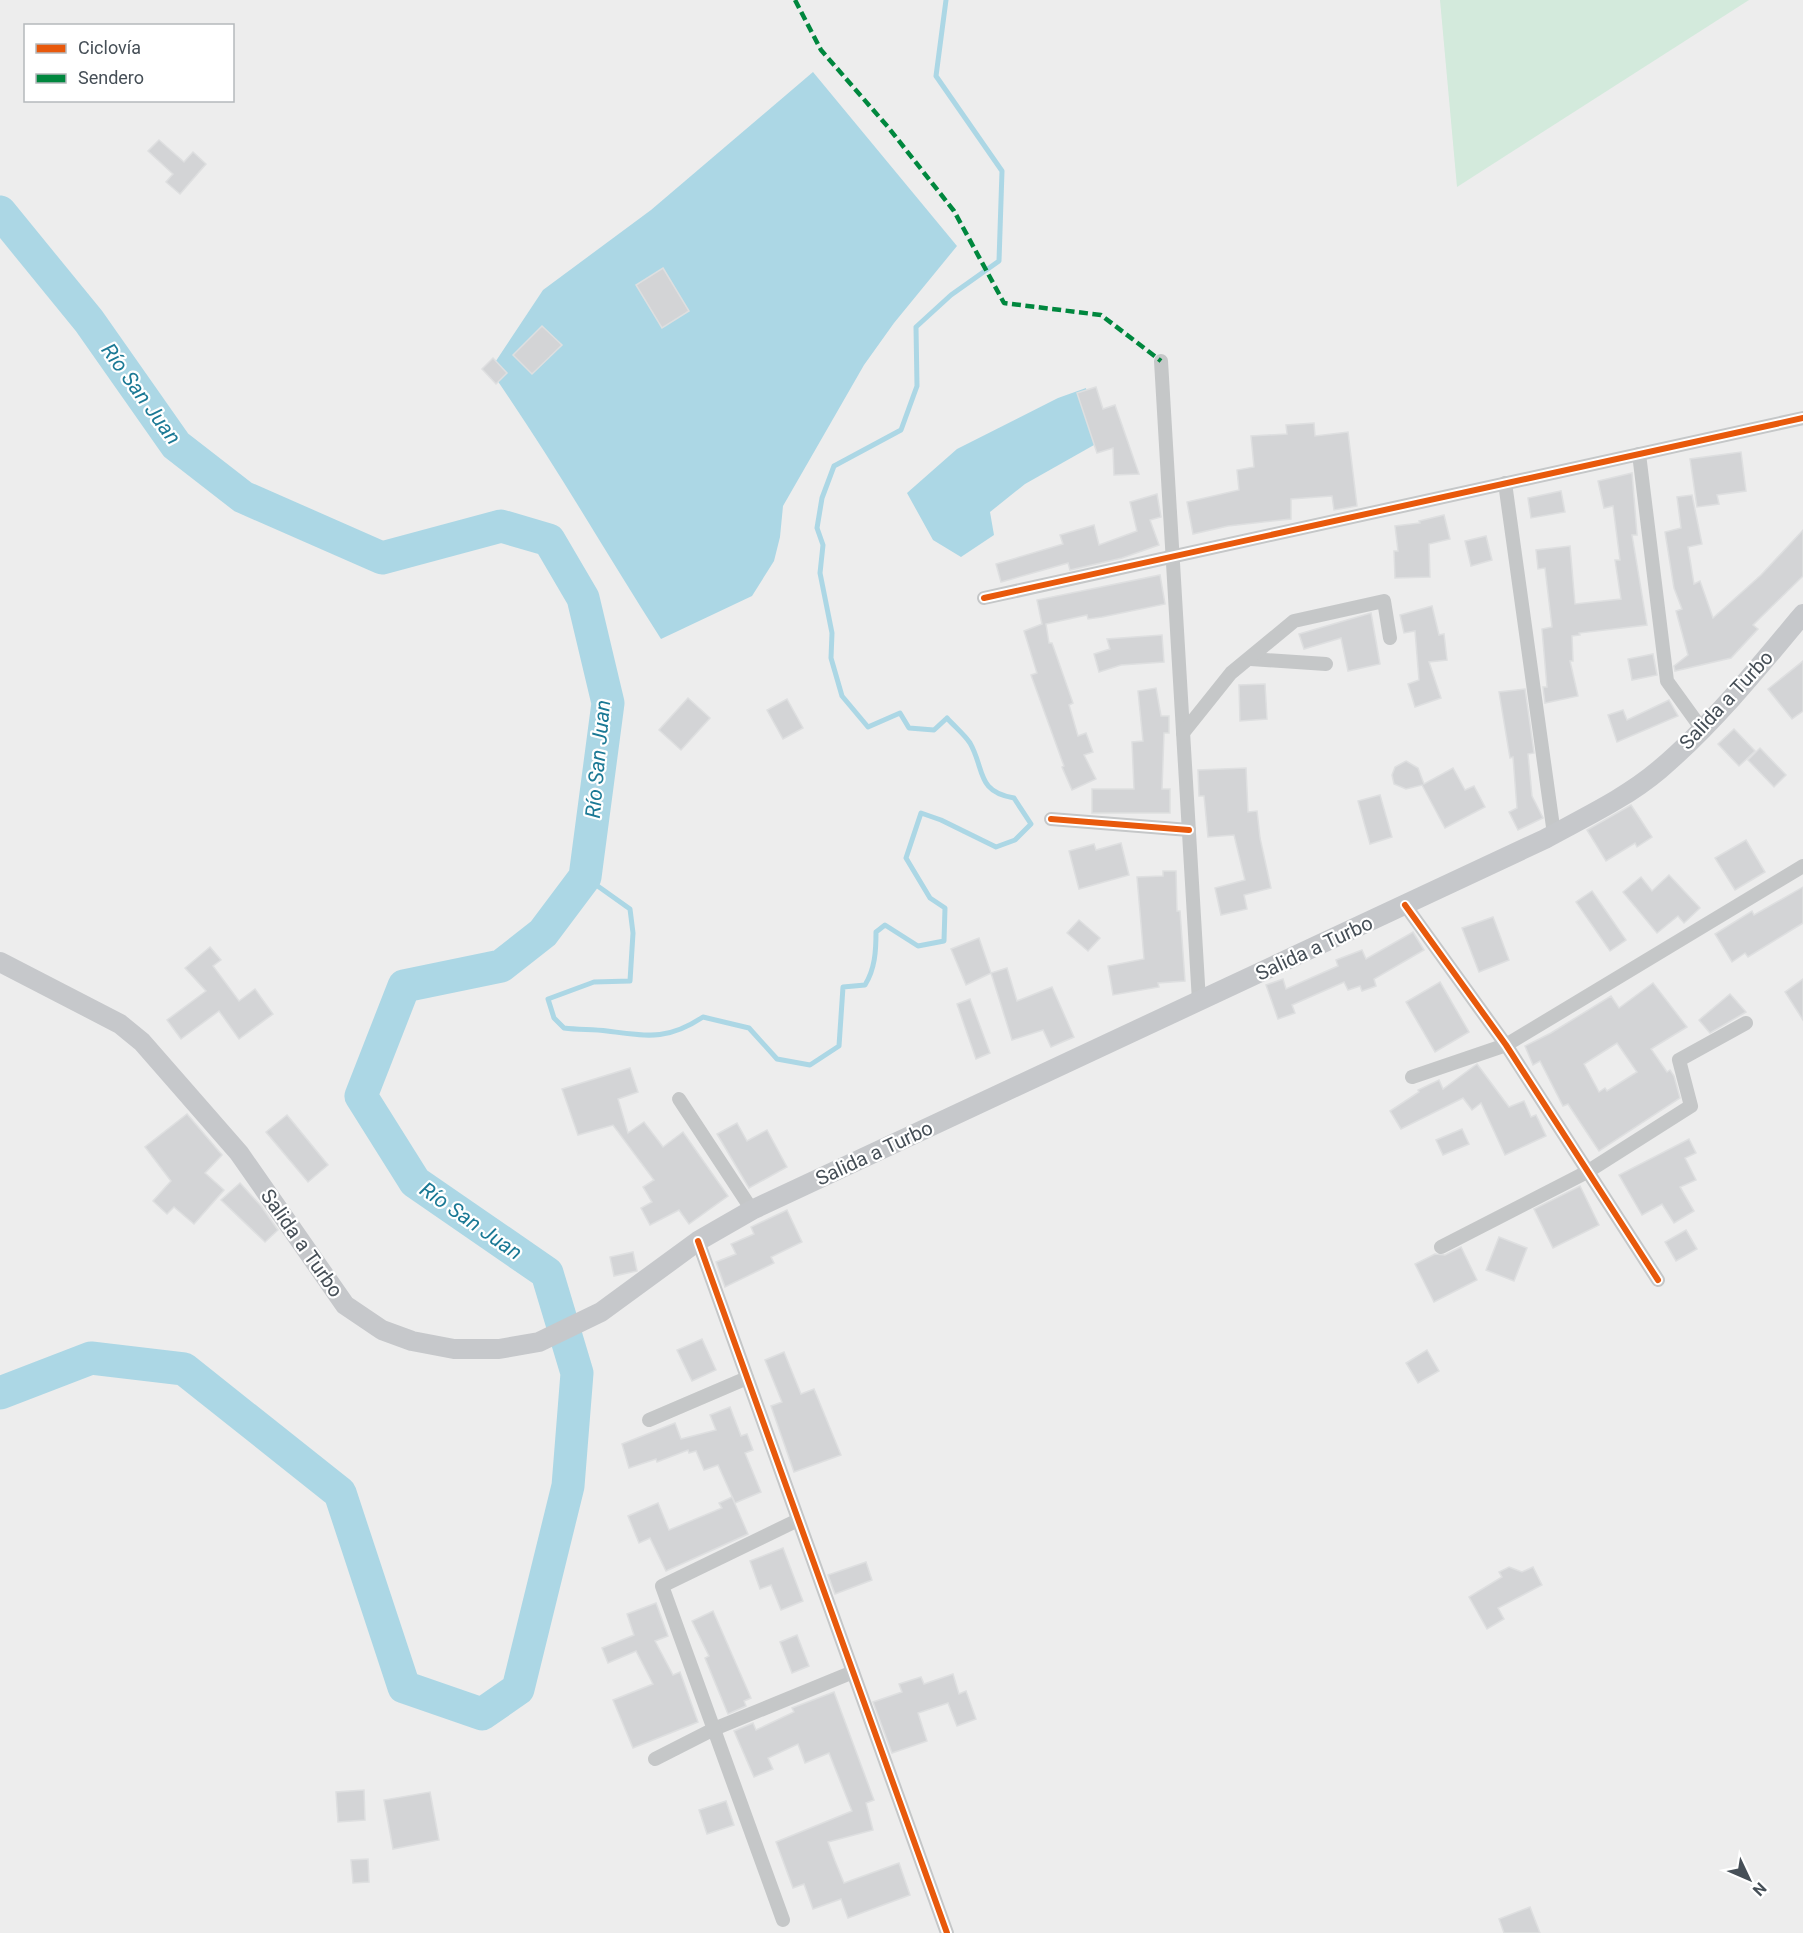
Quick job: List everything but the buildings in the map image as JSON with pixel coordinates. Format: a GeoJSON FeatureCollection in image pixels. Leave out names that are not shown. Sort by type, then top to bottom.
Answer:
{"type":"FeatureCollection","features":[{"type":"Feature","properties":{"kind":"main road","name":"Salida a Turbo"},"geometry":{"type":"LineString","coordinates":[[0,962],[120,1024],[142,1042],[239,1153],[345,1305],[382,1330],[412,1341],[454,1348],[499,1349],[539,1342],[601,1312],[698,1241],[752,1210],[1554,834],[1629,792],[1659,770],[1748,680],[1803,614]]}},
{"type":"Feature","properties":{"kind":"street"},"geometry":{"type":"LineString","coordinates":[[1161,361],[1199,1001]]}},
{"type":"Feature","properties":{"kind":"street"},"geometry":{"type":"LineString","coordinates":[[984,598],[1803,418]]}},
{"type":"Feature","properties":{"kind":"street"},"geometry":{"type":"LineString","coordinates":[[1639,454],[1666,681],[1701,728]]}},
{"type":"Feature","properties":{"kind":"street"},"geometry":{"type":"LineString","coordinates":[[1505,483],[1554,834]]}},
{"type":"Feature","properties":{"kind":"street"},"geometry":{"type":"LineString","coordinates":[[1183,732],[1231,674],[1294,621],[1384,601],[1390,638]]}},
{"type":"Feature","properties":{"kind":"street"},"geometry":{"type":"LineString","coordinates":[[1251,659],[1326,664]]}},
{"type":"Feature","properties":{"kind":"street"},"geometry":{"type":"LineString","coordinates":[[1051,819],[1189,830]]}},
{"type":"Feature","properties":{"kind":"street"},"geometry":{"type":"LineString","coordinates":[[1412,1077],[1506,1045],[1803,866]]}},
{"type":"Feature","properties":{"kind":"street"},"geometry":{"type":"LineString","coordinates":[[1405,905],[1506,1045],[1658,1280]]}},
{"type":"Feature","properties":{"kind":"street"},"geometry":{"type":"LineString","coordinates":[[1441,1247],[1587,1172],[1691,1106],[1679,1060],[1746,1023]]}},
{"type":"Feature","properties":{"kind":"street"},"geometry":{"type":"LineString","coordinates":[[679,1099],[752,1210]]}},
{"type":"Feature","properties":{"kind":"street"},"geometry":{"type":"LineString","coordinates":[[698,1241],[948,1933]]}},
{"type":"Feature","properties":{"kind":"street"},"geometry":{"type":"LineString","coordinates":[[649,1420],[747,1378]]}},
{"type":"Feature","properties":{"kind":"street"},"geometry":{"type":"LineString","coordinates":[[783,1920],[662,1586],[798,1520]]}},
{"type":"Feature","properties":{"kind":"street"},"geometry":{"type":"LineString","coordinates":[[655,1759],[714,1729],[853,1672]]}},
{"type":"Feature","properties":{"kind":"green space"},"geometry":{"type":"Polygon","coordinates":[[[1440,0],[1749,0],[1457,187],[1440,0]]]}},
{"type":"Feature","properties":{"kind":"water"},"geometry":{"type":"Polygon","coordinates":[[[813,72],[957,246],[894,323],[864,365],[783,506],[780,537],[774,561],[752,596],[661,639],[556,470],[490,370],[543,290],[651,210],[813,72]]]}},
{"type":"Feature","properties":{"kind":"water"},"geometry":{"type":"Polygon","coordinates":[[[1086,388],[1094,445],[1025,484],[990,512],[994,535],[961,557],[933,540],[907,493],[957,449],[1058,398],[1086,388]]]}},
{"type":"Feature","properties":{"kind":"waterway"},"geometry":{"type":"LineString","coordinates":[[585,877],[630,909],[633,933],[630,981],[594,982],[548,999],[554,1018],[564,1028],[656,1035],[678,1030],[703,1017],[749,1028],[777,1059],[810,1065],[839,1046],[843,987],[865,985],[874,960],[876,932],[885,925],[918,946],[944,941],[945,908],[930,898],[906,858],[921,813],[941,820],[996,847],[1015,840],[1031,824],[1014,798],[993,791],[987,785],[970,743],[947,718],[934,730],[909,728],[900,713],[868,727],[842,696],[831,658],[832,633],[820,573],[823,545],[817,528],[822,498],[834,466],[901,430],[917,386],[916,327],[951,295],[999,261],[1002,171],[936,76],[946,0]]}},
{"type":"Feature","properties":{"kind":"waterway","name":"Río San Juan"},"geometry":{"type":"LineString","coordinates":[[0,212],[89,321],[176,445],[243,497],[382,558],[501,526],[549,540],[583,598],[608,703],[585,877],[543,933],[501,966],[404,986],[361,1096],[415,1182],[547,1273],[577,1373],[568,1486],[518,1689],[482,1714],[404,1687],[340,1493],[184,1369],[91,1358],[0,1393]]}},
{"type":"Feature","properties":{"kind":"marked path"},"geometry":{"type":"LineString","coordinates":[[795,0],[821,50],[888,127],[954,211],[1004,303],[1101,315],[1161,361]]}},
{"type":"Feature","properties":{"kind":"cycle path"},"geometry":{"type":"LineString","coordinates":[[984,598],[1803,418]]}},
{"type":"Feature","properties":{"kind":"cycle path"},"geometry":{"type":"LineString","coordinates":[[1051,819],[1189,830]]}},
{"type":"Feature","properties":{"kind":"cycle path"},"geometry":{"type":"LineString","coordinates":[[1405,905],[1506,1045],[1658,1280]]}},
{"type":"Feature","properties":{"kind":"cycle path"},"geometry":{"type":"LineString","coordinates":[[698,1241],[947,1933]]}}]}
